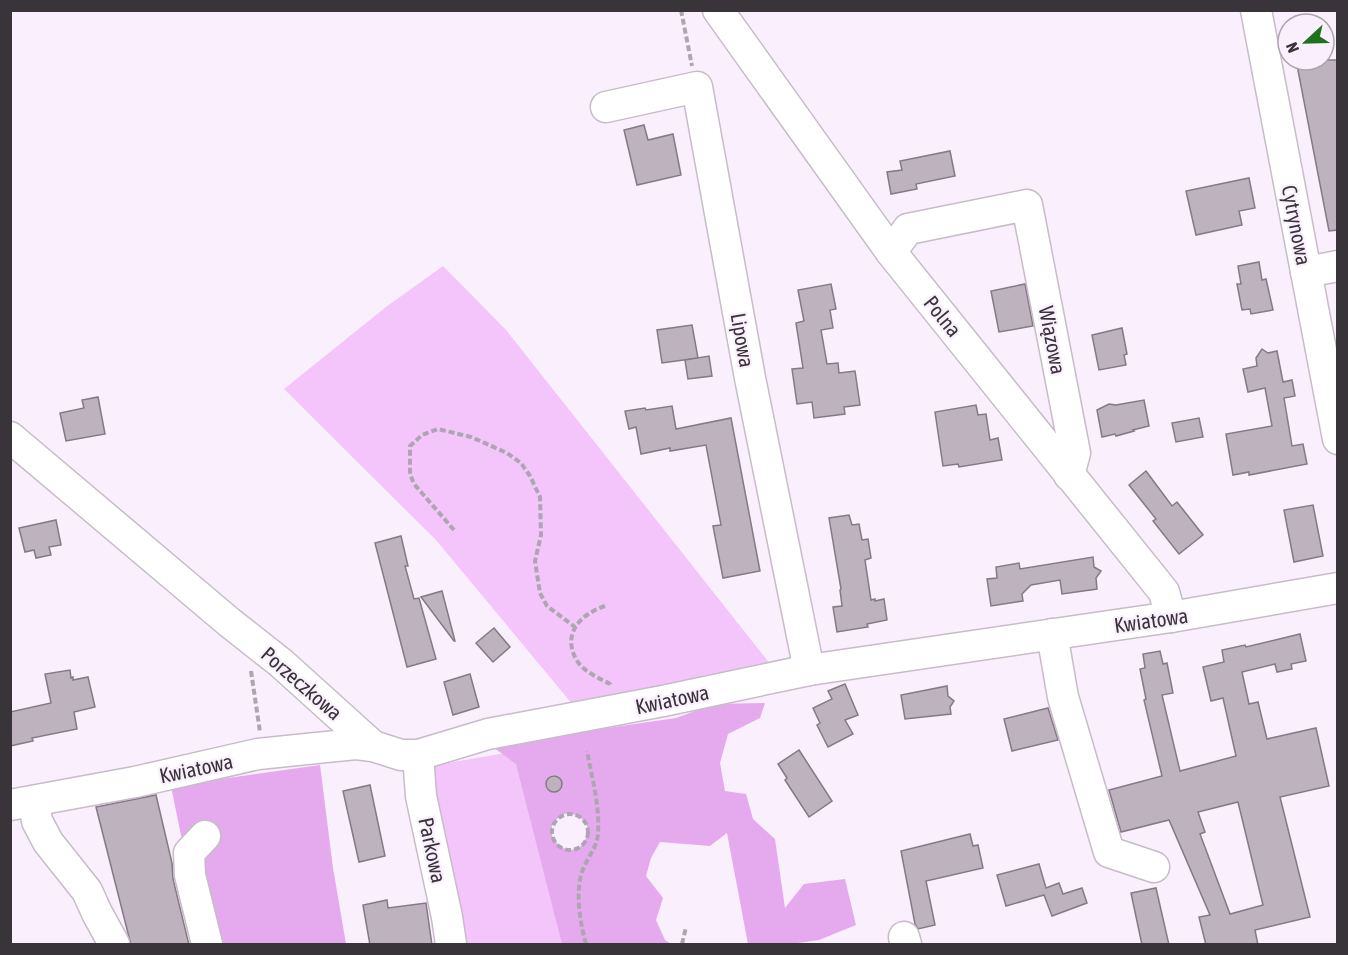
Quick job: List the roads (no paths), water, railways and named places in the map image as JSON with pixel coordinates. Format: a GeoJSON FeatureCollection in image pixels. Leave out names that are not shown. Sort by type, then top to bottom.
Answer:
{"type":"FeatureCollection","features":[{"type":"Feature","properties":{"kind":"street","name":"Polna"},"geometry":{"type":"LineString","coordinates":[[718,10],[891,252],[1164,592],[1171,617]]}},
{"type":"Feature","properties":{"kind":"street","name":"Cytrynowa"},"geometry":{"type":"LineString","coordinates":[[1256,10],[1338,439]]}},
{"type":"Feature","properties":{"kind":"street","name":"Lipowa"},"geometry":{"type":"LineString","coordinates":[[606,107],[697,87],[750,378],[809,670]]}},
{"type":"Feature","properties":{"kind":"street","name":"Wiązowa"},"geometry":{"type":"LineString","coordinates":[[891,252],[908,229],[1027,205],[1075,453],[1069,475]]}},
{"type":"Feature","properties":{"kind":"street"},"geometry":{"type":"LineString","coordinates":[[1306,272],[1338,266]]}},
{"type":"Feature","properties":{"kind":"street","name":"Porzeczkowa"},"geometry":{"type":"LineString","coordinates":[[10,437],[281,663],[373,746]]}},
{"type":"Feature","properties":{"kind":"street","name":"Kwiatowa"},"geometry":{"type":"LineString","coordinates":[[22,803],[135,782],[264,754],[356,744],[373,746],[401,755],[418,755],[488,734],[809,670],[1171,617],[1338,588]]}},
{"type":"Feature","properties":{"kind":"street"},"geometry":{"type":"LineString","coordinates":[[1052,634],[1063,697],[1109,852],[1154,867]]}},
{"type":"Feature","properties":{"kind":"street","name":"Parkowa"},"geometry":{"type":"LineString","coordinates":[[418,755],[421,796],[447,916],[451,945]]}},
{"type":"Feature","properties":{"kind":"street"},"geometry":{"type":"LineString","coordinates":[[22,803],[37,821],[48,843],[87,891],[114,945]]}},
{"type":"Feature","properties":{"kind":"street"},"geometry":{"type":"LineString","coordinates":[[205,836],[189,853],[190,875],[207,945]]}}]}
